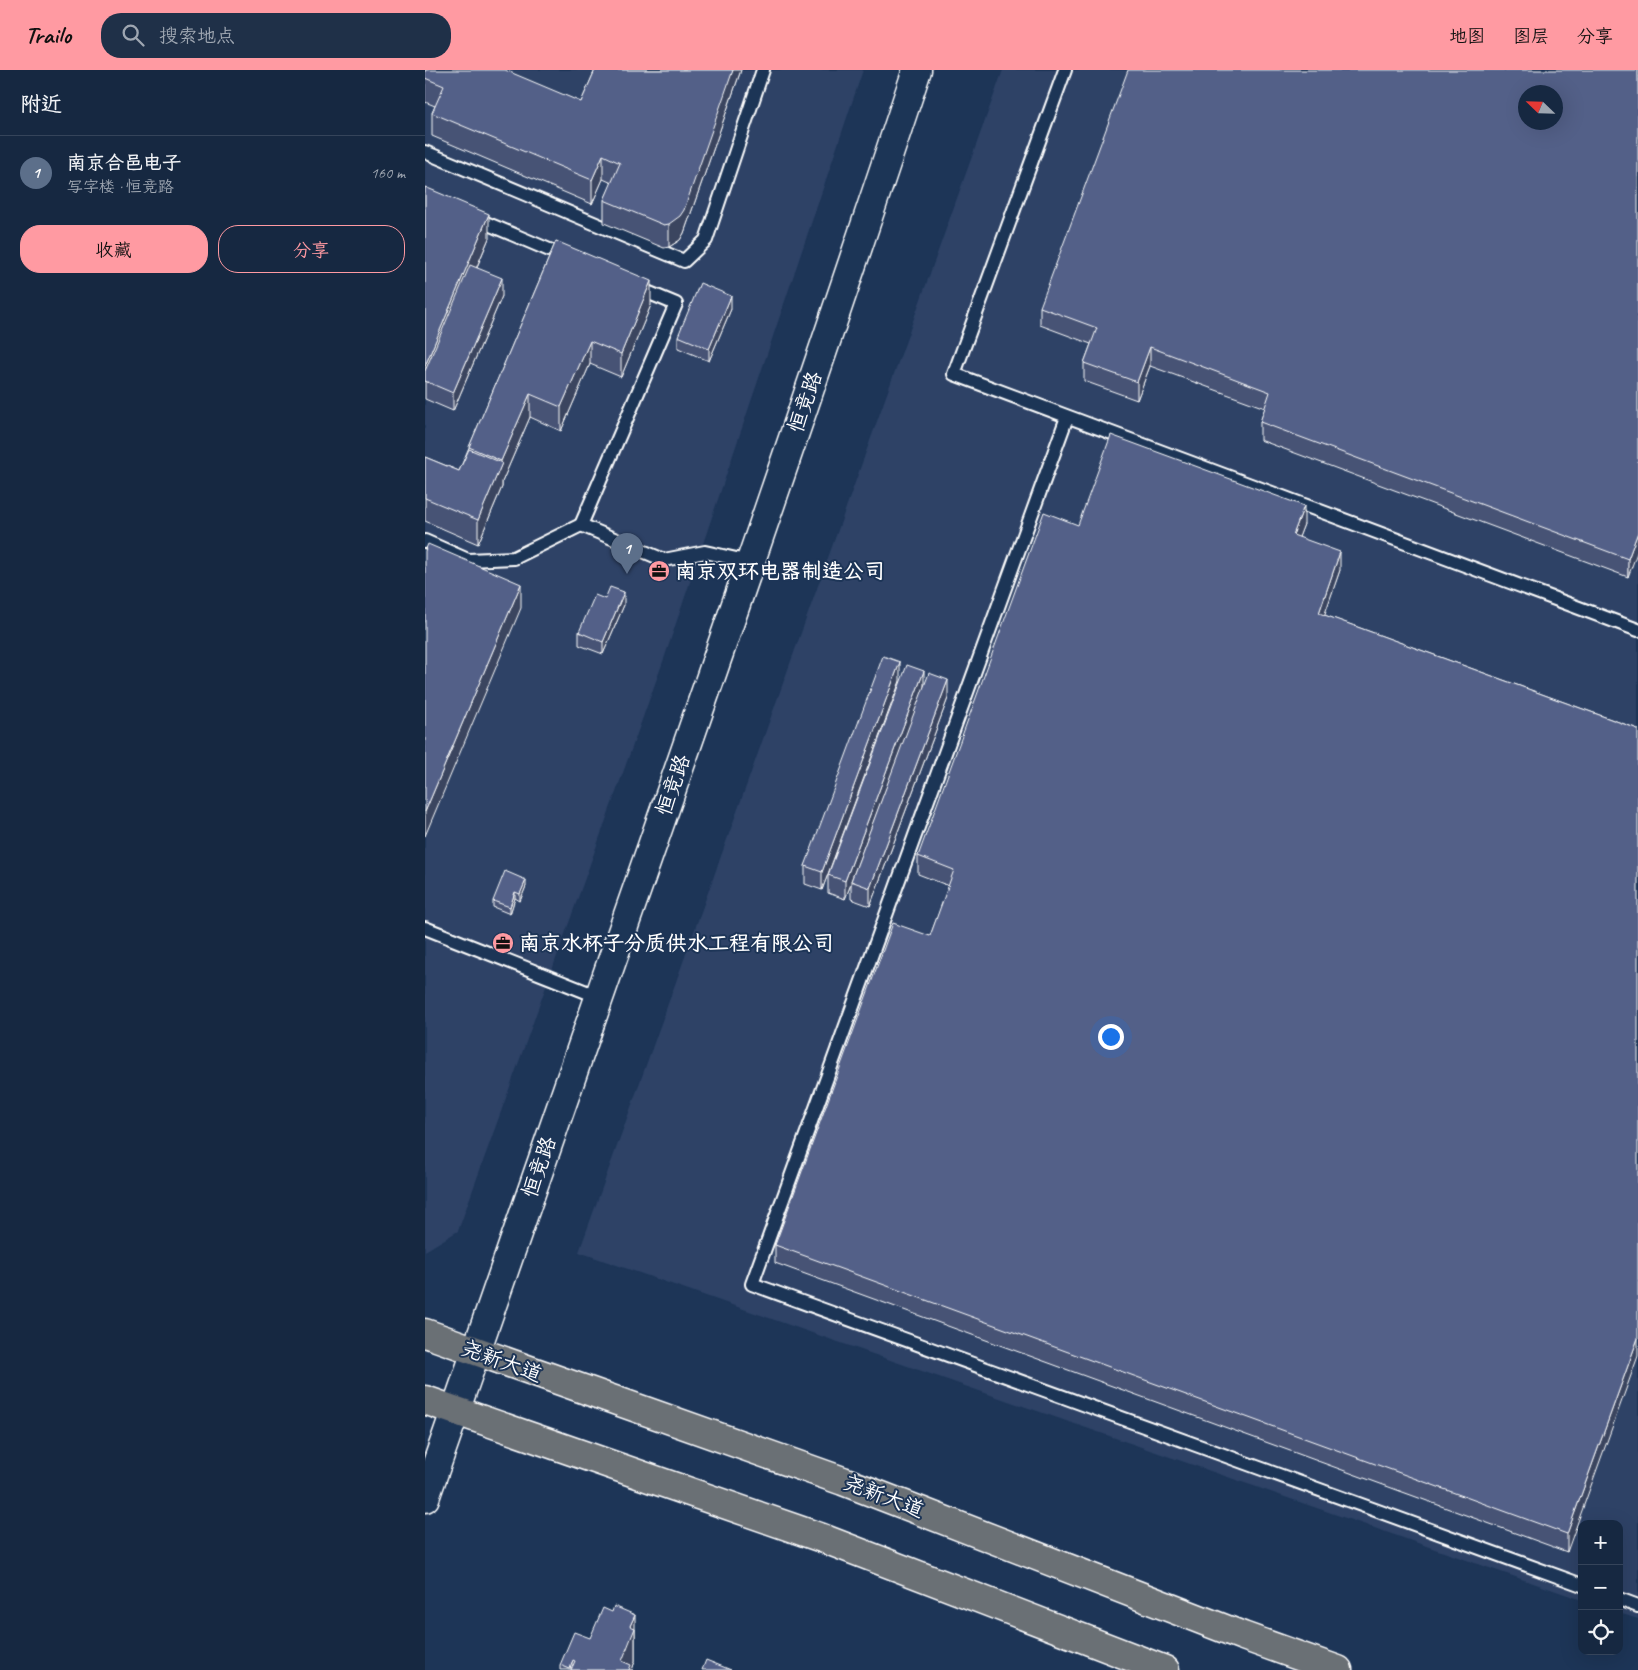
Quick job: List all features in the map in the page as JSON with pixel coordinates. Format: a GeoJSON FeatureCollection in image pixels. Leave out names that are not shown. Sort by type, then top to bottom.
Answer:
{"type":"FeatureCollection","features":[{"type":"Feature","properties":{"kind":"main road","name":"尧新大道"},"geometry":{"type":"LineString","coordinates":[[425,1333],[843,1481],[1243,1636],[1339,1670]]}},
{"type":"Feature","properties":{"kind":"main road"},"geometry":{"type":"LineString","coordinates":[[425,1400],[822,1538],[1165,1670]]}},
{"type":"Feature","properties":{"kind":"street","name":"恒竞路"},"geometry":{"type":"LineString","coordinates":[[425,1498],[474,1351],[750,562],[917,70]]}},
{"type":"Feature","properties":{"kind":"lane"},"geometry":{"type":"LineString","coordinates":[[425,152],[684,261],[706,240],[763,70]]}},
{"type":"Feature","properties":{"kind":"lane"},"geometry":{"type":"LineString","coordinates":[[1065,70],[954,374],[1638,630]]}},
{"type":"Feature","properties":{"kind":"lane"},"geometry":{"type":"LineString","coordinates":[[460,212],[577,262]]}},
{"type":"Feature","properties":{"kind":"lane"},"geometry":{"type":"LineString","coordinates":[[425,541],[468,560],[515,558],[581,525],[676,304],[622,281]]}},
{"type":"Feature","properties":{"kind":"lane"},"geometry":{"type":"LineString","coordinates":[[1067,417],[752,1284],[1578,1584]]}},
{"type":"Feature","properties":{"kind":"lane"},"geometry":{"type":"LineString","coordinates":[[581,525],[664,560],[705,552],[750,562]]}},
{"type":"Feature","properties":{"kind":"lane"},"geometry":{"type":"LineString","coordinates":[[425,928],[599,997]]}},
{"type":"Feature","properties":{"kind":"lane"},"geometry":{"type":"LineString","coordinates":[[1623,1600],[1638,1606]]}},
{"type":"Feature","properties":{"kind":"shaded area"},"geometry":{"type":"Polygon","coordinates":[[[425,70],[863,70],[665,656],[458,1231],[425,1251],[425,70]]]}},
{"type":"Feature","properties":{"kind":"shaded area"},"geometry":{"type":"Polygon","coordinates":[[[1003,70],[1638,70],[1638,1619],[1623,1614],[1623,1520],[1578,1520],[1578,1599],[579,1252],[1003,70]]]}},
{"type":"Feature","properties":{"kind":"building"},"geometry":{"type":"Polygon","coordinates":[[[425,70],[505,70],[581,102],[595,70],[733,70],[684,210],[680,216],[669,224],[664,225],[604,200],[620,163],[603,155],[592,180],[432,113],[444,86],[425,78],[425,70]]]}},
{"type":"Feature","properties":{"kind":"building"},"geometry":{"type":"Polygon","coordinates":[[[1128,70],[1638,70],[1638,532],[1628,559],[1260,422],[1270,392],[1150,347],[1137,382],[1084,363],[1097,328],[1040,307],[1128,70]]]}},
{"type":"Feature","properties":{"kind":"building"},"geometry":{"type":"Polygon","coordinates":[[[425,187],[489,214],[425,366],[425,187]]]}},
{"type":"Feature","properties":{"kind":"building"},"geometry":{"type":"Polygon","coordinates":[[[556,241],[651,281],[621,354],[590,341],[561,407],[530,394],[501,461],[469,447],[556,241]]]}},
{"type":"Feature","properties":{"kind":"building"},"geometry":{"type":"Polygon","coordinates":[[[470,265],[502,278],[453,393],[425,381],[425,371],[470,265]]]}},
{"type":"Feature","properties":{"kind":"building"},"geometry":{"type":"Polygon","coordinates":[[[700,283],[731,296],[709,349],[678,336],[700,283]]]}},
{"type":"Feature","properties":{"kind":"building"},"geometry":{"type":"Polygon","coordinates":[[[1111,435],[1304,506],[1293,535],[1340,552],[1319,613],[1638,729],[1638,1338],[1567,1534],[775,1245],[893,923],[930,936],[954,870],[918,856],[1044,512],[1078,525],[1111,435]]]}},
{"type":"Feature","properties":{"kind":"building"},"geometry":{"type":"Polygon","coordinates":[[[469,449],[502,463],[478,520],[425,498],[425,457],[459,471],[469,449]]]}},
{"type":"Feature","properties":{"kind":"building"},"geometry":{"type":"Polygon","coordinates":[[[428,544],[521,584],[425,812],[425,551],[428,544]]]}},
{"type":"Feature","properties":{"kind":"building"},"geometry":{"type":"Polygon","coordinates":[[[610,587],[624,592],[603,642],[579,632],[595,595],[605,599],[610,587]]]}},
{"type":"Feature","properties":{"kind":"building"},"geometry":{"type":"Polygon","coordinates":[[[883,656],[900,662],[822,872],[805,866],[883,656]]]}},
{"type":"Feature","properties":{"kind":"building"},"geometry":{"type":"Polygon","coordinates":[[[907,665],[924,671],[845,881],[828,875],[907,665]]]}},
{"type":"Feature","properties":{"kind":"building"},"geometry":{"type":"Polygon","coordinates":[[[929,673],[948,680],[870,888],[851,881],[929,673]]]}},
{"type":"Feature","properties":{"kind":"building"},"geometry":{"type":"Polygon","coordinates":[[[505,871],[526,880],[520,894],[515,892],[510,907],[493,901],[505,871]]]}},
{"type":"Feature","properties":{"kind":"building"},"geometry":{"type":"Polygon","coordinates":[[[614,1606],[635,1615],[630,1626],[635,1628],[622,1661],[631,1665],[629,1670],[571,1670],[575,1661],[573,1660],[570,1669],[560,1665],[574,1632],[590,1638],[603,1608],[612,1612],[614,1606]]]}},
{"type":"Feature","properties":{"kind":"building"},"geometry":{"type":"Polygon","coordinates":[[[706,1660],[731,1670],[702,1670],[706,1660]]]}},
{"type":"Feature","properties":{"kind":"place","name":"南京双环电器制造公司"},"geometry":{"type":"Point","coordinates":[659,571]}},
{"type":"Feature","properties":{"kind":"place","name":"南京合邑电子"},"geometry":{"type":"Point","coordinates":[627,574]}},
{"type":"Feature","properties":{"kind":"place","name":"南京水杯子分质供水工程有限公司"},"geometry":{"type":"Point","coordinates":[503,943]}}]}
